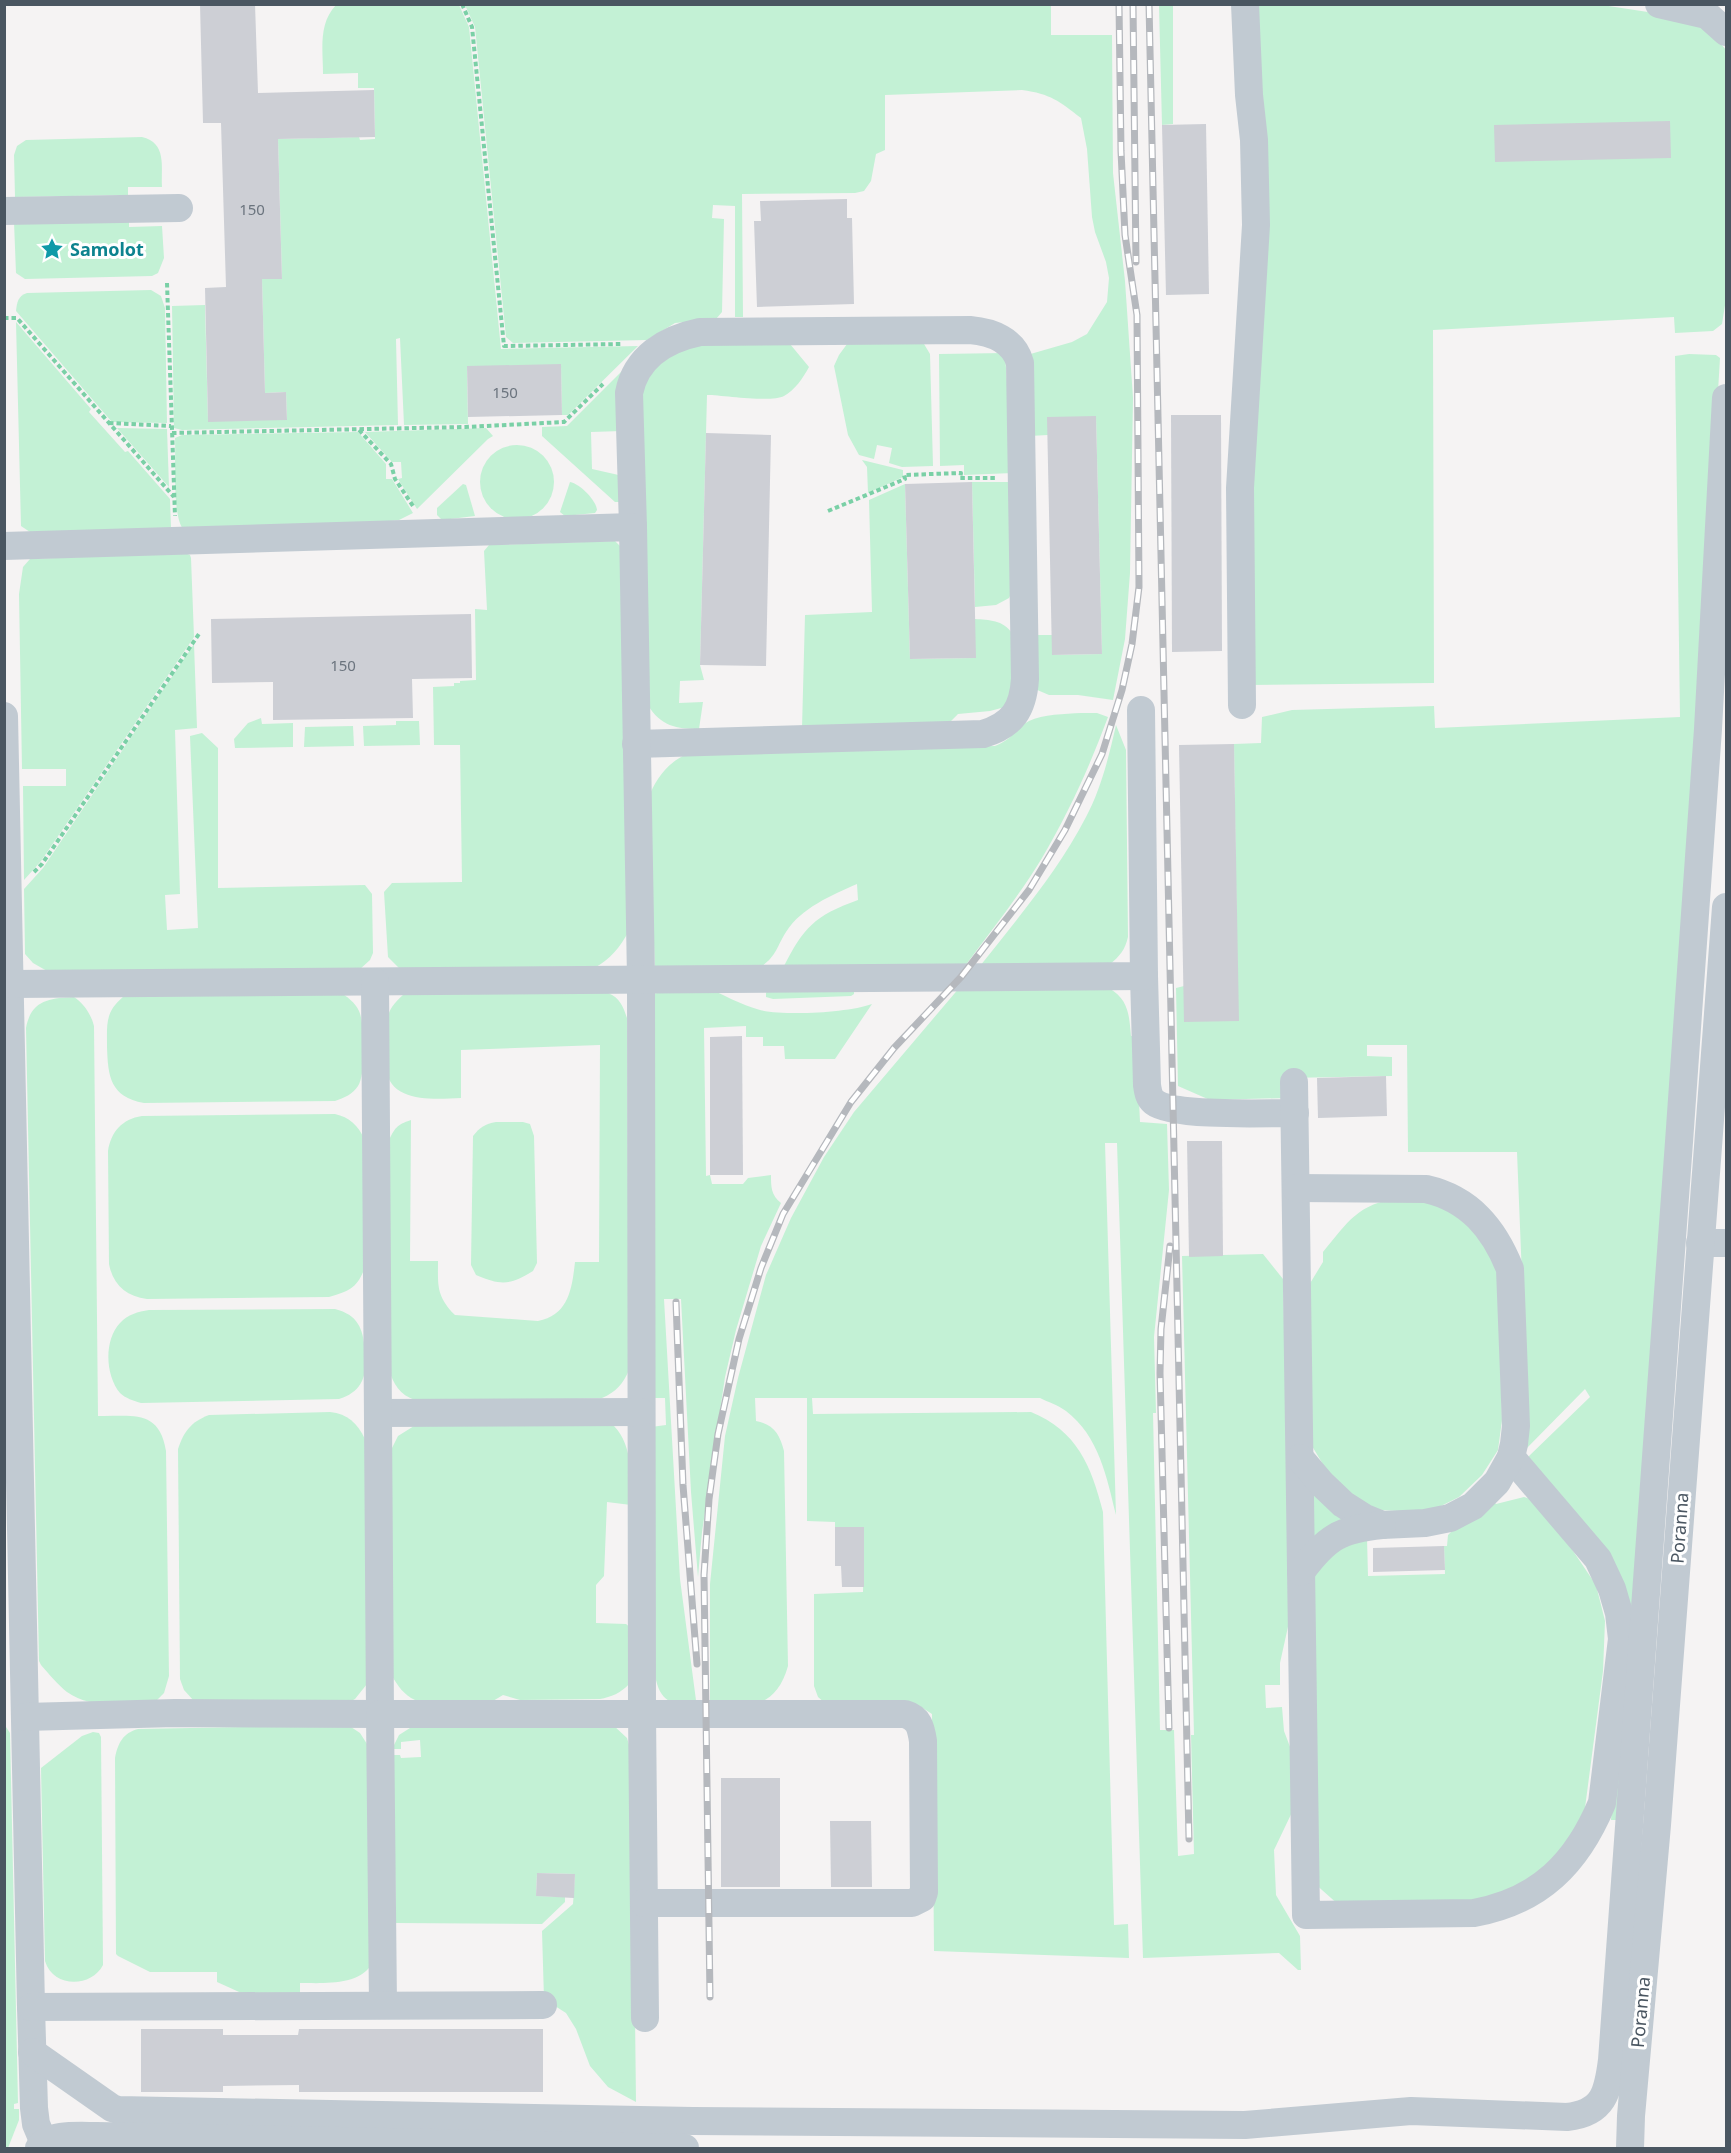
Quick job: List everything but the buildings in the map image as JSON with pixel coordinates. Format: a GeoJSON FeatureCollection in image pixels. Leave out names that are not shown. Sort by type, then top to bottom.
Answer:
{"type":"FeatureCollection","features":[{"type":"Feature","properties":{"kind":"street"},"geometry":{"type":"LineString","coordinates":[[1242,705],[1240,488],[1256,225],[1254,140],[1249,95],[1245,4]]}},
{"type":"Feature","properties":{"kind":"street"},"geometry":{"type":"LineString","coordinates":[[1659,4],[1707,15],[1726,32]]}},
{"type":"Feature","properties":{"kind":"street"},"geometry":{"type":"LineString","coordinates":[[4,211],[179,208]]}},
{"type":"Feature","properties":{"kind":"street"},"geometry":{"type":"LineString","coordinates":[[636,744],[983,734],[1007,723],[1021,705],[1024,689],[1020,363],[1018,354],[1011,345],[992,334],[970,330],[700,332],[673,339],[661,346],[643,362],[632,381],[629,393],[640,978],[645,2018]]}},
{"type":"Feature","properties":{"kind":"street"},"geometry":{"type":"LineString","coordinates":[[32,2052],[118,2110],[681,2121],[1245,2125],[1411,2111],[1567,2117],[1581,2115],[1597,2108],[1604,2097],[1610,2079],[1614,2036],[1708,729],[1726,398]]}},
{"type":"Feature","properties":{"kind":"street"},"geometry":{"type":"LineString","coordinates":[[4,546],[633,527]]}},
{"type":"Feature","properties":{"kind":"street"},"geometry":{"type":"LineString","coordinates":[[1141,710],[1144,976],[1149,1096],[1160,1105],[1196,1111],[1295,1113]]}},
{"type":"Feature","properties":{"kind":"street"},"geometry":{"type":"LineString","coordinates":[[4,716],[8,901],[14,1673],[25,1717],[34,2108],[41,2146],[70,2137],[97,2136],[685,2148]]}},
{"type":"Feature","properties":{"kind":"street","name":"Poranna"},"geometry":{"type":"LineString","coordinates":[[1630,2148],[1657,1825],[1713,1243],[1726,907]]}},
{"type":"Feature","properties":{"kind":"street"},"geometry":{"type":"LineString","coordinates":[[8,975],[375,982],[640,978],[1144,976]]}},
{"type":"Feature","properties":{"kind":"street"},"geometry":{"type":"LineString","coordinates":[[375,982],[383,2005]]}},
{"type":"Feature","properties":{"kind":"street"},"geometry":{"type":"LineString","coordinates":[[1294,1082],[1306,1915],[1474,1913],[1495,1909],[1520,1900],[1547,1882],[1574,1855],[1592,1829],[1602,1803],[1622,1639],[1619,1613],[1598,1559],[1511,1457]]}},
{"type":"Feature","properties":{"kind":"street"},"geometry":{"type":"LineString","coordinates":[[1296,1188],[1426,1189],[1446,1193],[1479,1217],[1500,1246],[1510,1269],[1516,1426],[1511,1457],[1497,1482],[1473,1506],[1450,1518],[1425,1523],[1355,1528],[1335,1537],[1320,1549],[1302,1572]]}},
{"type":"Feature","properties":{"kind":"street"},"geometry":{"type":"LineString","coordinates":[[378,1413],[641,1412]]}},
{"type":"Feature","properties":{"kind":"street"},"geometry":{"type":"LineString","coordinates":[[1300,1458],[1343,1504],[1365,1518],[1382,1525]]}},
{"type":"Feature","properties":{"kind":"street"},"geometry":{"type":"LineString","coordinates":[[25,1717],[175,1713],[905,1714],[913,1716],[918,1722],[923,1753],[924,1892],[919,1900],[912,1903],[644,1904]]}},
{"type":"Feature","properties":{"kind":"street"},"geometry":{"type":"LineString","coordinates":[[31,2007],[543,2005]]}},
{"type":"Feature","properties":{"kind":"path"},"geometry":{"type":"LineString","coordinates":[[462,4],[472,27],[504,345],[633,344]]}},
{"type":"Feature","properties":{"kind":"path"},"geometry":{"type":"LineString","coordinates":[[167,283],[175,541]]}},
{"type":"Feature","properties":{"kind":"path"},"geometry":{"type":"LineString","coordinates":[[4,318],[17,318],[174,497]]}},
{"type":"Feature","properties":{"kind":"path"},"geometry":{"type":"LineString","coordinates":[[172,433],[465,427],[564,422],[604,383]]}},
{"type":"Feature","properties":{"kind":"path"},"geometry":{"type":"LineString","coordinates":[[109,423],[171,426]]}},
{"type":"Feature","properties":{"kind":"path"},"geometry":{"type":"LineString","coordinates":[[358,430],[390,464],[395,479],[414,508]]}},
{"type":"Feature","properties":{"kind":"path"},"geometry":{"type":"LineString","coordinates":[[828,511],[905,479],[904,475],[960,473],[960,478],[1022,478]]}},
{"type":"Feature","properties":{"kind":"path"},"geometry":{"type":"LineString","coordinates":[[8,901],[42,864],[199,634]]}},
{"type":"Feature","properties":{"kind":"green space"},"geometry":{"type":"Polygon","coordinates":[[[1051,4],[1051,35],[1112,35],[1113,173],[1125,281],[1133,398],[1130,573],[1125,639],[1113,700],[1078,695],[1049,695],[1035,689],[1032,635],[1052,635],[1053,655],[1102,654],[1096,417],[1048,435],[1029,436],[1027,355],[1072,342],[1087,334],[1107,302],[1109,278],[1092,217],[1087,149],[1081,118],[1054,99],[1022,90],[885,95],[885,150],[876,154],[871,181],[864,191],[742,194],[743,317],[735,317],[735,206],[713,205],[712,218],[724,219],[722,312],[716,319],[675,323],[647,340],[513,343],[506,337],[475,27],[465,5],[1051,4]]]}},
{"type":"Feature","properties":{"kind":"green space"},"geometry":{"type":"Polygon","coordinates":[[[336,5],[459,5],[469,27],[501,349],[638,346],[568,415],[562,415],[561,366],[467,366],[468,424],[404,425],[400,338],[396,339],[398,425],[182,430],[174,428],[172,306],[205,305],[208,421],[287,419],[286,392],[265,393],[262,279],[282,278],[278,139],[359,137],[360,140],[375,139],[374,88],[358,88],[358,73],[323,74],[324,29],[330,12],[336,5]]]}},
{"type":"Feature","properties":{"kind":"green space"},"geometry":{"type":"Polygon","coordinates":[[[1159,5],[1173,5],[1173,124],[1162,125],[1159,5]]]}},
{"type":"Feature","properties":{"kind":"green space"},"geometry":{"type":"Polygon","coordinates":[[[1254,5],[1602,5],[1674,16],[1707,27],[1726,50],[1726,299],[1722,324],[1713,331],[1675,333],[1674,317],[1433,330],[1434,683],[1249,685],[1254,5]]]}},
{"type":"Feature","properties":{"kind":"green space"},"geometry":{"type":"Polygon","coordinates":[[[142,137],[156,144],[159,150],[162,164],[162,187],[128,187],[128,195],[15,197],[14,155],[17,146],[26,140],[142,137]]]}},
{"type":"Feature","properties":{"kind":"green space"},"geometry":{"type":"Polygon","coordinates":[[[129,219],[129,227],[162,226],[164,258],[158,273],[152,276],[25,279],[16,273],[14,222],[129,219]]]}},
{"type":"Feature","properties":{"kind":"green space"},"geometry":{"type":"Polygon","coordinates":[[[151,290],[161,296],[165,308],[167,423],[112,422],[16,311],[18,302],[27,293],[151,290]]]}},
{"type":"Feature","properties":{"kind":"green space"},"geometry":{"type":"Polygon","coordinates":[[[16,322],[91,409],[89,412],[125,452],[128,451],[170,499],[171,528],[30,532],[21,526],[16,322]]]}},
{"type":"Feature","properties":{"kind":"green space"},"geometry":{"type":"Polygon","coordinates":[[[921,339],[930,354],[933,466],[902,467],[889,463],[892,448],[877,445],[874,459],[859,455],[848,435],[834,366],[839,355],[850,340],[921,339]]]}},
{"type":"Feature","properties":{"kind":"green space"},"geometry":{"type":"Polygon","coordinates":[[[790,344],[809,367],[792,390],[784,396],[758,399],[707,395],[700,665],[704,680],[680,681],[679,703],[703,702],[699,729],[676,727],[658,718],[648,705],[639,399],[649,367],[683,345],[790,344]]]}},
{"type":"Feature","properties":{"kind":"green space"},"geometry":{"type":"Polygon","coordinates":[[[1005,353],[1013,473],[964,475],[964,465],[940,466],[939,354],[1005,353]]]}},
{"type":"Feature","properties":{"kind":"green space"},"geometry":{"type":"Polygon","coordinates":[[[1716,355],[1720,358],[1702,661],[1623,1820],[1611,1820],[1628,1608],[1526,1464],[1529,1456],[1590,1397],[1585,1389],[1523,1452],[1523,1302],[1517,1152],[1408,1152],[1407,1045],[1367,1045],[1367,1056],[1392,1057],[1392,1076],[1286,1078],[1286,1098],[1210,1100],[1178,1086],[1176,988],[1184,986],[1238,1020],[1234,744],[1261,743],[1262,717],[1292,710],[1434,706],[1435,728],[1680,717],[1675,356],[1716,355]]]}},
{"type":"Feature","properties":{"kind":"green space"},"geometry":{"type":"Polygon","coordinates":[[[634,359],[622,431],[591,432],[592,469],[623,476],[619,502],[615,502],[542,436],[542,427],[567,426],[634,359]]]}},
{"type":"Feature","properties":{"kind":"green space"},"geometry":{"type":"Polygon","coordinates":[[[117,428],[167,429],[169,487],[117,428]]]}},
{"type":"Feature","properties":{"kind":"green space"},"geometry":{"type":"Polygon","coordinates":[[[486,428],[493,436],[417,509],[398,479],[402,478],[401,462],[392,462],[365,432],[486,428]]]}},
{"type":"Feature","properties":{"kind":"green space"},"geometry":{"type":"Polygon","coordinates":[[[358,432],[386,464],[386,479],[392,479],[413,513],[391,521],[183,529],[177,512],[175,438],[182,435],[358,432]]]}},
{"type":"Feature","properties":{"kind":"green space"},"geometry":{"type":"Polygon","coordinates":[[[517,445],[538,451],[548,461],[554,482],[548,503],[538,513],[517,519],[496,513],[486,503],[480,482],[486,461],[496,451],[517,445]]]}},
{"type":"Feature","properties":{"kind":"green space"},"geometry":{"type":"Polygon","coordinates":[[[862,460],[903,470],[903,477],[868,493],[867,467],[862,460]]]}},
{"type":"Feature","properties":{"kind":"green space"},"geometry":{"type":"Polygon","coordinates":[[[570,482],[583,489],[591,497],[597,510],[595,513],[565,516],[560,512],[570,482]]]}},
{"type":"Feature","properties":{"kind":"green space"},"geometry":{"type":"Polygon","coordinates":[[[972,482],[1013,482],[1014,588],[1009,598],[996,605],[975,607],[972,482]]]}},
{"type":"Feature","properties":{"kind":"green space"},"geometry":{"type":"Polygon","coordinates":[[[463,484],[466,485],[475,516],[442,520],[437,515],[437,508],[463,484]]]}},
{"type":"Feature","properties":{"kind":"green space"},"geometry":{"type":"Polygon","coordinates":[[[905,484],[910,659],[975,658],[975,619],[995,622],[1004,625],[1012,633],[1016,690],[1005,707],[958,714],[945,727],[802,728],[805,615],[872,612],[869,500],[905,484]]]}},
{"type":"Feature","properties":{"kind":"green space"},"geometry":{"type":"Polygon","coordinates":[[[615,541],[620,546],[629,931],[614,952],[594,968],[401,970],[388,957],[384,892],[392,883],[462,882],[460,745],[434,745],[433,687],[454,686],[454,683],[460,683],[460,681],[476,680],[475,609],[487,610],[484,551],[489,545],[615,541]]]}},
{"type":"Feature","properties":{"kind":"green space"},"geometry":{"type":"Polygon","coordinates":[[[185,553],[191,558],[194,637],[41,861],[24,880],[23,786],[66,786],[66,769],[22,769],[19,594],[23,567],[30,559],[185,553]]]}},
{"type":"Feature","properties":{"kind":"green space"},"geometry":{"type":"Polygon","coordinates":[[[194,644],[197,728],[175,730],[180,894],[165,895],[167,930],[198,928],[190,736],[202,733],[218,748],[218,888],[365,885],[372,894],[373,953],[370,960],[359,970],[47,971],[33,963],[25,954],[24,889],[43,868],[194,644]]]}},
{"type":"Feature","properties":{"kind":"green space"},"geometry":{"type":"Polygon","coordinates":[[[1097,713],[1108,717],[1078,789],[1052,841],[1033,872],[965,966],[783,968],[797,942],[812,925],[831,912],[858,900],[857,884],[808,909],[792,923],[773,955],[761,967],[655,969],[648,799],[664,771],[675,761],[689,753],[995,746],[1029,721],[1054,715],[1097,713]]]}},
{"type":"Feature","properties":{"kind":"green space"},"geometry":{"type":"Polygon","coordinates":[[[261,718],[262,724],[293,723],[293,747],[235,748],[234,739],[248,723],[261,718]]]}},
{"type":"Feature","properties":{"kind":"green space"},"geometry":{"type":"Polygon","coordinates":[[[396,721],[419,721],[420,745],[364,746],[363,726],[396,725],[396,721]]]}},
{"type":"Feature","properties":{"kind":"green space"},"geometry":{"type":"Polygon","coordinates":[[[1116,725],[1126,750],[1128,937],[1124,949],[1109,965],[980,966],[1037,894],[1075,837],[1100,784],[1116,725]]]}},
{"type":"Feature","properties":{"kind":"green space"},"geometry":{"type":"Polygon","coordinates":[[[353,726],[354,746],[304,747],[305,727],[353,726]]]}},
{"type":"Feature","properties":{"kind":"green space"},"geometry":{"type":"Polygon","coordinates":[[[704,986],[746,1005],[771,1012],[832,1011],[872,1004],[835,1059],[785,1059],[784,1046],[763,1046],[763,1037],[746,1037],[746,1026],[704,1028],[706,1176],[710,1175],[712,1184],[743,1184],[748,1178],[771,1175],[772,1190],[781,1203],[761,1246],[736,1330],[725,1377],[702,1532],[698,1577],[681,1299],[664,1299],[680,1579],[697,1708],[668,1700],[660,1691],[655,1675],[651,1427],[666,1425],[665,1398],[651,1398],[651,994],[704,986]]]}},
{"type":"Feature","properties":{"kind":"green space"},"geometry":{"type":"Polygon","coordinates":[[[960,987],[1109,988],[1124,1003],[1131,1036],[1136,1036],[1140,1122],[1167,1124],[1169,1190],[1154,1337],[1156,1413],[1153,1413],[1160,1730],[1174,1730],[1178,1856],[1194,1854],[1191,1735],[1194,1735],[1182,1256],[1263,1254],[1283,1279],[1291,1613],[1280,1663],[1280,1685],[1265,1685],[1266,1708],[1282,1707],[1284,1731],[1295,1760],[1295,1806],[1274,1850],[1276,1895],[1300,1936],[1301,1970],[1298,1970],[1279,1953],[1143,1958],[1117,1143],[1105,1143],[1116,1515],[1100,1458],[1094,1445],[1077,1421],[1066,1411],[1040,1398],[812,1398],[813,1414],[1031,1412],[1060,1429],[1080,1452],[1093,1479],[1103,1512],[1114,1925],[1128,1924],[1129,1958],[934,1951],[932,1714],[918,1705],[825,1703],[818,1697],[814,1686],[814,1594],[863,1592],[864,1528],[835,1527],[835,1522],[807,1521],[807,1398],[755,1398],[756,1421],[762,1422],[775,1431],[784,1451],[788,1666],[776,1691],[759,1703],[710,1709],[710,1584],[725,1436],[766,1275],[791,1218],[824,1157],[854,1112],[960,987]]]}},
{"type":"Feature","properties":{"kind":"green space"},"geometry":{"type":"Polygon","coordinates":[[[854,990],[851,996],[773,999],[766,997],[767,991],[854,990]]]}},
{"type":"Feature","properties":{"kind":"green space"},"geometry":{"type":"Polygon","coordinates":[[[339,991],[353,1002],[359,1011],[364,1049],[361,1080],[356,1089],[342,1099],[335,1101],[144,1103],[124,1096],[113,1084],[108,1067],[107,1025],[113,1007],[124,996],[339,991]]]}},
{"type":"Feature","properties":{"kind":"green space"},"geometry":{"type":"Polygon","coordinates":[[[608,993],[620,1003],[627,1018],[629,1370],[627,1375],[615,1390],[602,1398],[496,1402],[410,1398],[398,1388],[389,1369],[388,1142],[392,1133],[399,1125],[411,1120],[410,1261],[438,1261],[439,1290],[449,1308],[455,1315],[538,1321],[548,1318],[563,1307],[567,1299],[575,1262],[599,1262],[600,1045],[461,1050],[461,1098],[415,1097],[405,1094],[389,1080],[386,1057],[387,1025],[391,1009],[404,994],[608,993]]]}},
{"type":"Feature","properties":{"kind":"green space"},"geometry":{"type":"Polygon","coordinates":[[[74,997],[87,1010],[94,1026],[98,1416],[132,1416],[150,1421],[162,1437],[166,1451],[169,1676],[164,1693],[155,1702],[110,1704],[77,1698],[60,1686],[39,1661],[26,1028],[32,1011],[43,1002],[74,997]]]}},
{"type":"Feature","properties":{"kind":"green space"},"geometry":{"type":"Polygon","coordinates":[[[335,1114],[353,1123],[364,1139],[365,1267],[352,1288],[329,1297],[147,1299],[127,1292],[117,1284],[109,1264],[108,1151],[115,1132],[123,1123],[142,1116],[335,1114]]]}},
{"type":"Feature","properties":{"kind":"green space"},"geometry":{"type":"Polygon","coordinates":[[[496,1122],[530,1124],[534,1136],[537,1263],[533,1271],[506,1282],[493,1281],[476,1275],[471,1265],[473,1136],[483,1126],[496,1122]]]}},
{"type":"Feature","properties":{"kind":"green space"},"geometry":{"type":"Polygon","coordinates":[[[1400,1198],[1445,1206],[1472,1225],[1498,1269],[1502,1420],[1498,1450],[1482,1475],[1459,1497],[1439,1507],[1420,1512],[1361,1507],[1327,1471],[1309,1441],[1306,1290],[1323,1262],[1323,1252],[1347,1223],[1373,1205],[1400,1198]]]}},
{"type":"Feature","properties":{"kind":"green space"},"geometry":{"type":"Polygon","coordinates":[[[335,1309],[349,1315],[361,1329],[365,1359],[364,1374],[359,1386],[347,1396],[339,1399],[141,1403],[120,1393],[111,1377],[108,1358],[111,1339],[126,1317],[137,1313],[149,1310],[335,1309]]]}},
{"type":"Feature","properties":{"kind":"green space"},"geometry":{"type":"Polygon","coordinates":[[[330,1412],[351,1420],[365,1439],[367,1684],[355,1699],[349,1702],[194,1701],[184,1690],[180,1679],[178,1449],[183,1437],[193,1424],[209,1415],[330,1412]]]}},
{"type":"Feature","properties":{"kind":"green space"},"geometry":{"type":"Polygon","coordinates":[[[414,1426],[614,1426],[625,1443],[628,1453],[631,1505],[607,1502],[604,1576],[596,1585],[596,1623],[626,1624],[631,1628],[629,1684],[623,1690],[600,1699],[520,1700],[503,1695],[493,1701],[441,1703],[415,1700],[399,1687],[392,1676],[390,1452],[398,1436],[414,1426]]]}},
{"type":"Feature","properties":{"kind":"green space"},"geometry":{"type":"Polygon","coordinates":[[[1312,1490],[1352,1524],[1313,1548],[1312,1490]]]}},
{"type":"Feature","properties":{"kind":"green space"},"geometry":{"type":"Polygon","coordinates":[[[1524,1497],[1540,1502],[1596,1585],[1605,1621],[1603,1671],[1583,1823],[1540,1876],[1490,1900],[1340,1906],[1313,1882],[1307,1589],[1329,1550],[1367,1538],[1368,1576],[1445,1574],[1444,1546],[1447,1546],[1448,1535],[1460,1523],[1493,1501],[1496,1504],[1524,1497]]]}},
{"type":"Feature","properties":{"kind":"green space"},"geometry":{"type":"Polygon","coordinates":[[[4,1724],[10,1733],[18,2103],[14,2104],[14,2109],[19,2109],[19,2120],[8,2148],[4,2148],[4,1724]]]}},
{"type":"Feature","properties":{"kind":"green space"},"geometry":{"type":"Polygon","coordinates":[[[348,1725],[360,1733],[367,1744],[371,1965],[365,1972],[357,1977],[338,1982],[300,1983],[300,1993],[248,1996],[217,1982],[217,1972],[150,1972],[116,1954],[115,1758],[125,1736],[138,1729],[348,1725]]]}},
{"type":"Feature","properties":{"kind":"green space"},"geometry":{"type":"Polygon","coordinates":[[[613,1725],[627,1738],[632,1755],[636,2102],[608,2087],[590,2066],[576,2029],[566,2013],[544,1999],[542,1931],[573,1904],[575,1874],[537,1873],[536,1896],[565,1897],[565,1902],[542,1924],[396,1923],[393,1755],[400,1755],[401,1758],[421,1757],[420,1740],[401,1742],[401,1749],[392,1749],[399,1735],[410,1728],[613,1725]]]}},
{"type":"Feature","properties":{"kind":"green space"},"geometry":{"type":"Polygon","coordinates":[[[93,1732],[99,1733],[101,1737],[103,1965],[90,1978],[72,1982],[56,1976],[49,1970],[45,1961],[41,1768],[82,1736],[93,1732]]]}},
{"type":"Feature","properties":{"kind":"railway"},"geometry":{"type":"LineString","coordinates":[[710,1997],[704,1575],[709,1499],[718,1434],[739,1339],[761,1268],[783,1214],[851,1102],[894,1048],[961,977],[1029,890],[1065,830],[1102,754],[1122,690],[1132,644],[1139,587],[1137,315],[1125,235],[1121,151],[1119,4]]}},
{"type":"Feature","properties":{"kind":"railway"},"geometry":{"type":"LineString","coordinates":[[1133,4],[1136,262]]}},
{"type":"Feature","properties":{"kind":"railway"},"geometry":{"type":"LineString","coordinates":[[1149,4],[1189,1839]]}},
{"type":"Feature","properties":{"kind":"railway"},"geometry":{"type":"LineString","coordinates":[[1169,1728],[1160,1373],[1161,1329],[1170,1246]]}},
{"type":"Feature","properties":{"kind":"railway"},"geometry":{"type":"LineString","coordinates":[[676,1302],[683,1485],[697,1664]]}},
{"type":"Feature","properties":{"kind":"place","name":"Samolot"},"geometry":{"type":"Point","coordinates":[52,249]}}]}
